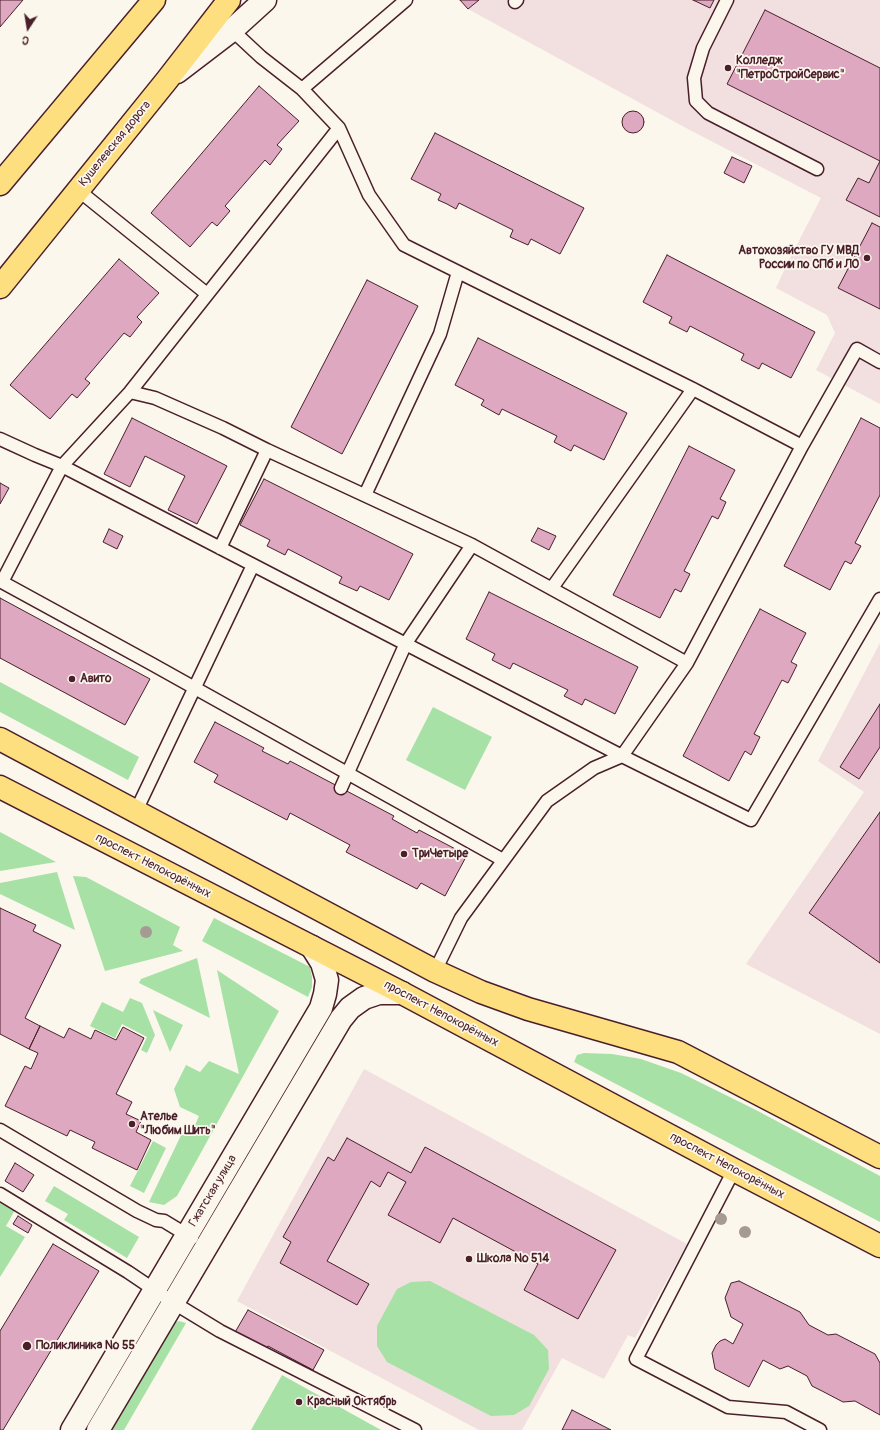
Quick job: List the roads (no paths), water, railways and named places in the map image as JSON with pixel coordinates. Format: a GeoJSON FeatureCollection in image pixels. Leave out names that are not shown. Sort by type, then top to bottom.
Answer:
{"type":"FeatureCollection","features":[{"type":"Feature","properties":{"kind":"main road"},"geometry":{"type":"LineString","coordinates":[[0,184],[154,0]]}},
{"type":"Feature","properties":{"kind":"main road","name":"Кушелевская дорога"},"geometry":{"type":"LineString","coordinates":[[0,287],[229,0]]}},
{"type":"Feature","properties":{"kind":"main road"},"geometry":{"type":"LineString","coordinates":[[0,739],[436,970],[481,992],[528,1009],[678,1052],[880,1157]]}},
{"type":"Feature","properties":{"kind":"main road","name":"проспект Непокорённых"},"geometry":{"type":"LineString","coordinates":[[0,787],[402,993],[880,1246]]}},
{"type":"Feature","properties":{"kind":"street"},"geometry":{"type":"LineString","coordinates":[[166,80],[232,30],[265,0]]}},
{"type":"Feature","properties":{"kind":"street","name":"Гжатская улица"},"geometry":{"type":"LineString","coordinates":[[72,1430],[321,1008],[327,980],[322,963],[312,947]]}},
{"type":"Feature","properties":{"kind":"street","name":"Гжатская улица"},"geometry":{"type":"LineString","coordinates":[[98,1430],[341,1019],[350,1008],[364,998],[379,993],[402,993]]}},
{"type":"Feature","properties":{"kind":"lane"},"geometry":{"type":"LineString","coordinates":[[302,89],[406,0]]}},
{"type":"Feature","properties":{"kind":"lane"},"geometry":{"type":"LineString","coordinates":[[727,0],[703,48],[694,78],[696,101],[708,113],[817,169]]}},
{"type":"Feature","properties":{"kind":"lane"},"geometry":{"type":"LineString","coordinates":[[232,30],[262,57],[302,89],[339,128],[369,194],[404,245],[693,389],[802,446]]}},
{"type":"Feature","properties":{"kind":"lane"},"geometry":{"type":"LineString","coordinates":[[339,128],[130,392],[62,466],[2,582],[503,860]]}},
{"type":"Feature","properties":{"kind":"lane"},"geometry":{"type":"LineString","coordinates":[[78,190],[208,294]]}},
{"type":"Feature","properties":{"kind":"lane"},"geometry":{"type":"LineString","coordinates":[[365,495],[440,334],[458,272]]}},
{"type":"Feature","properties":{"kind":"lane"},"geometry":{"type":"LineString","coordinates":[[436,970],[461,918],[547,801],[594,768],[622,756],[687,663],[802,446],[857,349],[880,362]]}},
{"type":"Feature","properties":{"kind":"lane"},"geometry":{"type":"LineString","coordinates":[[552,588],[693,389]]}},
{"type":"Feature","properties":{"kind":"lane"},"geometry":{"type":"LineString","coordinates":[[130,392],[155,398],[223,428],[472,545],[687,663]]}},
{"type":"Feature","properties":{"kind":"lane"},"geometry":{"type":"LineString","coordinates":[[0,439],[62,466],[622,756],[751,820],[880,598]]}},
{"type":"Feature","properties":{"kind":"lane"},"geometry":{"type":"LineString","coordinates":[[220,548],[267,450]]}},
{"type":"Feature","properties":{"kind":"lane"},"geometry":{"type":"LineString","coordinates":[[341,788],[406,643],[472,545]]}},
{"type":"Feature","properties":{"kind":"lane"},"geometry":{"type":"LineString","coordinates":[[136,810],[253,565]]}},
{"type":"Feature","properties":{"kind":"lane"},"geometry":{"type":"LineString","coordinates":[[0,1130],[137,1211],[156,1220],[164,1221],[207,1246]]}},
{"type":"Feature","properties":{"kind":"lane"},"geometry":{"type":"LineString","coordinates":[[734,1170],[636,1359],[728,1406],[786,1412],[820,1430]]}},
{"type":"Feature","properties":{"kind":"lane"},"geometry":{"type":"LineString","coordinates":[[0,1194],[128,1272],[174,1303],[220,1331],[415,1430]]}},
{"type":"Feature","properties":{"kind":"place","name":"Колледж \"ПетроСтройСервис\""},"geometry":{"type":"Point","coordinates":[728,68]}},
{"type":"Feature","properties":{"kind":"place","name":"Автохозяйство ГУ МВД России по СПб и ЛО"},"geometry":{"type":"Point","coordinates":[867,258]}},
{"type":"Feature","properties":{"kind":"place","name":"Авито"},"geometry":{"type":"Point","coordinates":[72,679]}},
{"type":"Feature","properties":{"kind":"place","name":"ТриЧетыре"},"geometry":{"type":"Point","coordinates":[404,854]}},
{"type":"Feature","properties":{"kind":"place","name":"Ателье \"Любим Шить\""},"geometry":{"type":"Point","coordinates":[132,1124]}},
{"type":"Feature","properties":{"kind":"place","name":"Школа № 514"},"geometry":{"type":"Point","coordinates":[469,1259]}},
{"type":"Feature","properties":{"kind":"place","name":"Поликлиника № 55"},"geometry":{"type":"Point","coordinates":[27,1346]}},
{"type":"Feature","properties":{"kind":"place","name":"Красный Октябрь"},"geometry":{"type":"Point","coordinates":[299,1402]}}]}
